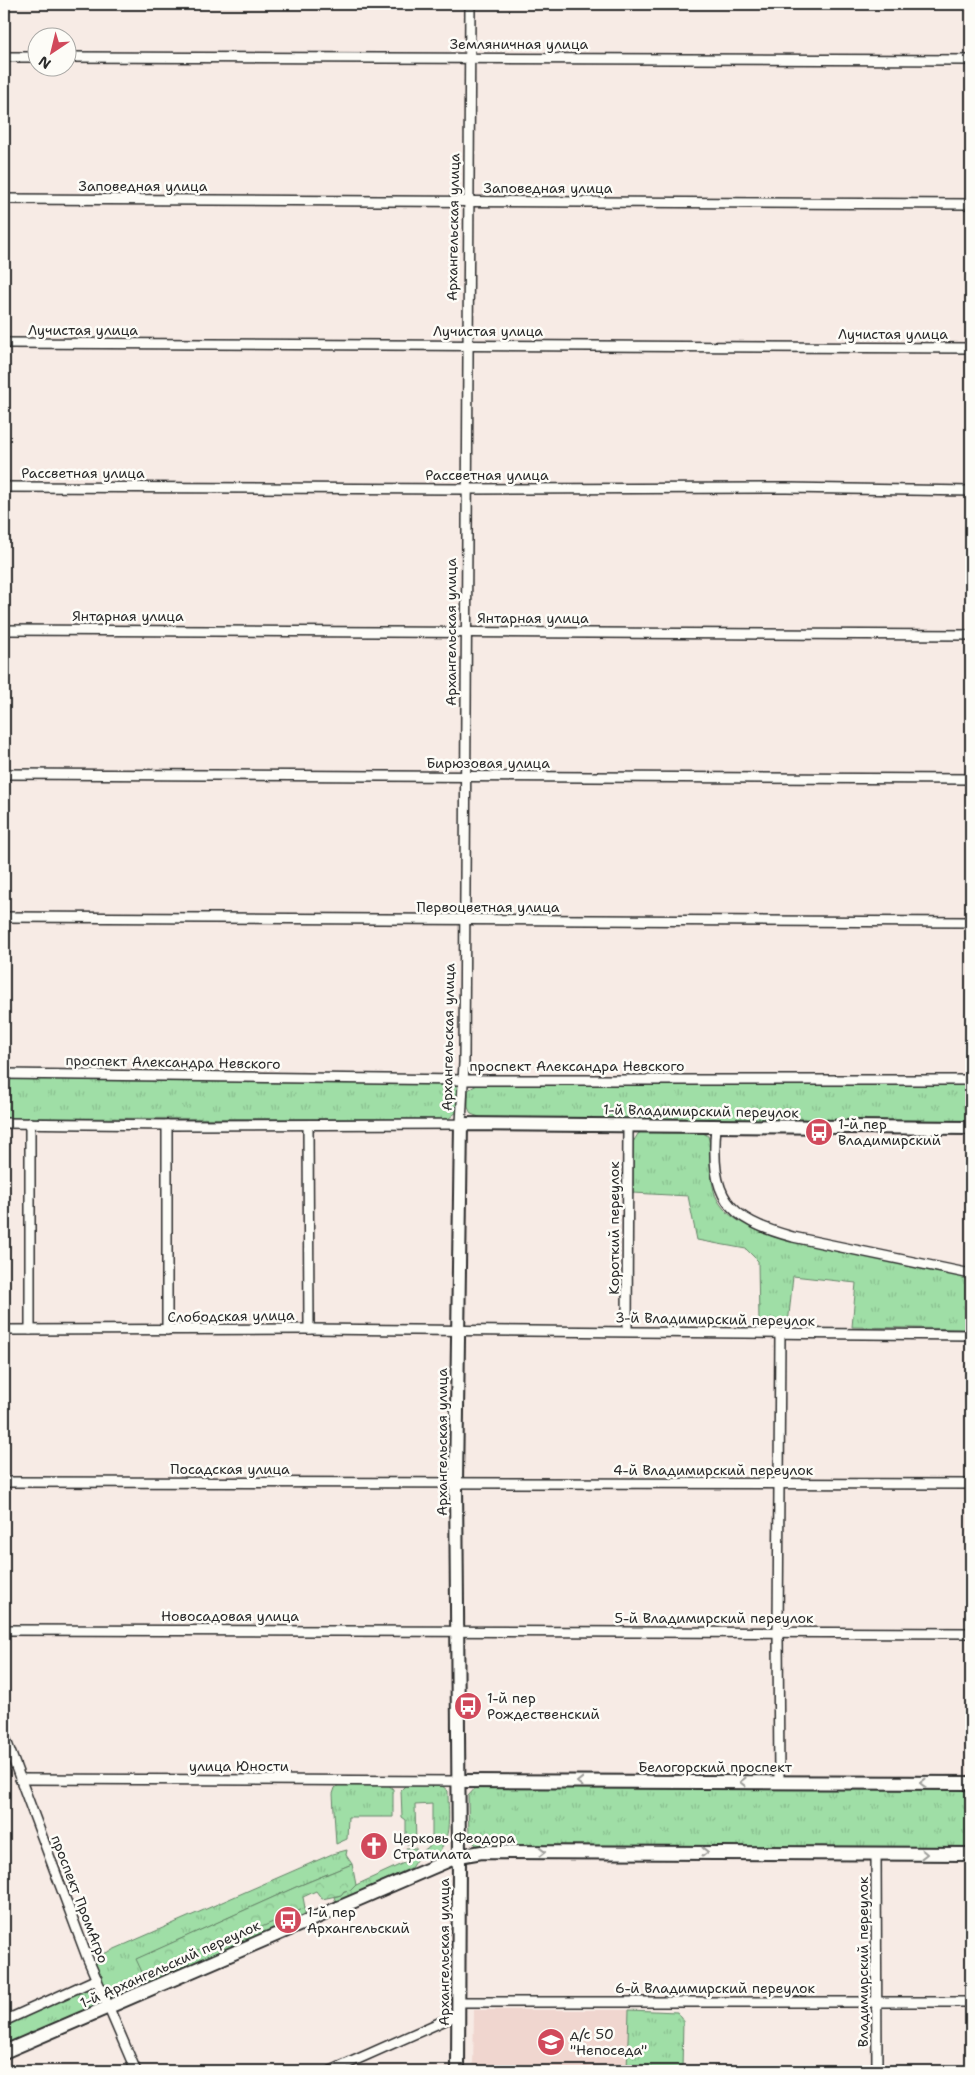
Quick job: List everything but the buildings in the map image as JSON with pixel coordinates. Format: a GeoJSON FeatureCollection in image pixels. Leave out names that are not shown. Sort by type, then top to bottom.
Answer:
{"type":"FeatureCollection","features":[{"type":"Feature","properties":{"kind":"street","name":"Архангельская улица"},"geometry":{"type":"LineString","coordinates":[[458,2071],[459,1856],[456,1483],[465,920],[464,776],[470,4]]}},
{"type":"Feature","properties":{"kind":"street"},"geometry":{"type":"LineString","coordinates":[[4,57],[28,57]]}},
{"type":"Feature","properties":{"kind":"street","name":"Земляничная улица"},"geometry":{"type":"LineString","coordinates":[[78,57],[971,60]]}},
{"type":"Feature","properties":{"kind":"street","name":"Заповедная улица"},"geometry":{"type":"LineString","coordinates":[[4,199],[971,204]]}},
{"type":"Feature","properties":{"kind":"street","name":"Лучистая улица"},"geometry":{"type":"LineString","coordinates":[[4,343],[971,348]]}},
{"type":"Feature","properties":{"kind":"street","name":"Рассветная улица"},"geometry":{"type":"LineString","coordinates":[[4,486],[467,489],[787,488],[971,491]]}},
{"type":"Feature","properties":{"kind":"street","name":"Янтарная улица"},"geometry":{"type":"LineString","coordinates":[[4,630],[971,635]]}},
{"type":"Feature","properties":{"kind":"street","name":"Бирюзовая улица"},"geometry":{"type":"LineString","coordinates":[[4,774],[971,779]]}},
{"type":"Feature","properties":{"kind":"street","name":"Первоцветная улица"},"geometry":{"type":"LineString","coordinates":[[4,917],[971,922]]}},
{"type":"Feature","properties":{"kind":"street","name":"проспект Александра Невского"},"geometry":{"type":"LineString","coordinates":[[4,1074],[463,1080],[971,1080]]}},
{"type":"Feature","properties":{"kind":"street"},"geometry":{"type":"LineString","coordinates":[[4,1123],[308,1126],[461,1124]]}},
{"type":"Feature","properties":{"kind":"street"},"geometry":{"type":"LineString","coordinates":[[30,1124],[30,1330]]}},
{"type":"Feature","properties":{"kind":"street","name":"1-й Владимирский переулок"},"geometry":{"type":"LineString","coordinates":[[461,1124],[971,1128]]}},
{"type":"Feature","properties":{"kind":"street"},"geometry":{"type":"LineString","coordinates":[[167,1125],[167,1330]]}},
{"type":"Feature","properties":{"kind":"street","name":"Короткий переулок"},"geometry":{"type":"LineString","coordinates":[[628,1125],[628,1331]]}},
{"type":"Feature","properties":{"kind":"street"},"geometry":{"type":"LineString","coordinates":[[308,1126],[309,1329]]}},
{"type":"Feature","properties":{"kind":"street"},"geometry":{"type":"LineString","coordinates":[[716,1126],[714,1143],[720,1190],[730,1207],[745,1220],[769,1230],[793,1236],[971,1274]]}},
{"type":"Feature","properties":{"kind":"street","name":"Слободская улица"},"geometry":{"type":"LineString","coordinates":[[4,1330],[309,1329],[458,1331]]}},
{"type":"Feature","properties":{"kind":"street","name":"3-й Владимирский переулок"},"geometry":{"type":"LineString","coordinates":[[458,1331],[971,1335]]}},
{"type":"Feature","properties":{"kind":"street"},"geometry":{"type":"LineString","coordinates":[[779,1782],[780,1334]]}},
{"type":"Feature","properties":{"kind":"street","name":"Посадская улица"},"geometry":{"type":"LineString","coordinates":[[4,1482],[456,1483]]}},
{"type":"Feature","properties":{"kind":"street","name":"4-й Владимирский переулок"},"geometry":{"type":"LineString","coordinates":[[456,1483],[971,1484]]}},
{"type":"Feature","properties":{"kind":"street","name":"Новосадовая улица"},"geometry":{"type":"LineString","coordinates":[[4,1630],[456,1630]]}},
{"type":"Feature","properties":{"kind":"street","name":"5-й Владимирский переулок"},"geometry":{"type":"LineString","coordinates":[[456,1630],[971,1633]]}},
{"type":"Feature","properties":{"kind":"street","name":"проспект ПромАгро"},"geometry":{"type":"LineString","coordinates":[[4,1735],[97,1979],[136,2071]]}},
{"type":"Feature","properties":{"kind":"street","name":"улица Юности"},"geometry":{"type":"LineString","coordinates":[[20,1779],[458,1781]]}},
{"type":"Feature","properties":{"kind":"street","name":"Белогорский проспект"},"geometry":{"type":"LineString","coordinates":[[458,1781],[971,1783]]}},
{"type":"Feature","properties":{"kind":"street"},"geometry":{"type":"LineString","coordinates":[[459,1856],[482,1852],[971,1854]]}},
{"type":"Feature","properties":{"kind":"street","name":"Владимирский переулок"},"geometry":{"type":"LineString","coordinates":[[876,1853],[877,2071]]}},
{"type":"Feature","properties":{"kind":"street","name":"1-й Архангельский переулок"},"geometry":{"type":"LineString","coordinates":[[4,2052],[459,1856]]}},
{"type":"Feature","properties":{"kind":"street"},"geometry":{"type":"LineString","coordinates":[[4,2020],[97,1979]]}},
{"type":"Feature","properties":{"kind":"street","name":"6-й Владимирский переулок"},"geometry":{"type":"LineString","coordinates":[[459,2008],[877,2001],[971,2002]]}},
{"type":"Feature","properties":{"kind":"street"},"geometry":{"type":"LineString","coordinates":[[331,2071],[459,2008]]}},
{"type":"Feature","properties":{"kind":"shaded area","name":"д/с 50 \"Непоседа\""},"geometry":{"type":"Polygon","coordinates":[[[474,2010],[629,2010],[627,2071],[473,2071],[474,2010]]]}},
{"type":"Feature","properties":{"kind":"green space"},"geometry":{"type":"Polygon","coordinates":[[[4,1077],[452,1083],[457,1085],[459,1090],[458,1111],[448,1119],[4,1118],[4,1077]]]}},
{"type":"Feature","properties":{"kind":"green space"},"geometry":{"type":"Polygon","coordinates":[[[971,1084],[971,1122],[482,1118],[471,1114],[468,1107],[468,1090],[477,1085],[971,1084]]]}},
{"type":"Feature","properties":{"kind":"green space"},"geometry":{"type":"Polygon","coordinates":[[[644,1130],[701,1132],[708,1136],[714,1191],[723,1208],[747,1226],[775,1237],[971,1279],[971,1329],[852,1327],[856,1283],[793,1276],[788,1325],[759,1322],[758,1261],[746,1249],[697,1240],[688,1196],[633,1193],[633,1142],[638,1134],[644,1130]]]}},
{"type":"Feature","properties":{"kind":"green space"},"geometry":{"type":"Polygon","coordinates":[[[340,1784],[387,1784],[393,1789],[393,1817],[348,1817],[347,1839],[336,1844],[333,1794],[335,1788],[340,1784]]]}},
{"type":"Feature","properties":{"kind":"green space"},"geometry":{"type":"Polygon","coordinates":[[[407,1784],[440,1784],[448,1791],[449,1820],[446,1838],[437,1854],[429,1860],[422,1852],[432,1844],[432,1804],[415,1805],[416,1844],[406,1844],[406,1820],[402,1817],[401,1790],[407,1784]]]}},
{"type":"Feature","properties":{"kind":"green space"},"geometry":{"type":"Polygon","coordinates":[[[478,1785],[971,1787],[971,1851],[480,1848],[469,1839],[468,1796],[478,1785]]]}},
{"type":"Feature","properties":{"kind":"green space"},"geometry":{"type":"Polygon","coordinates":[[[406,1848],[416,1848],[416,1860],[411,1868],[336,1902],[334,1897],[341,1895],[344,1891],[351,1890],[356,1885],[406,1862],[406,1848]]]}},
{"type":"Feature","properties":{"kind":"green space"},"geometry":{"type":"Polygon","coordinates":[[[347,1850],[346,1855],[352,1864],[296,1887],[137,1959],[189,1957],[197,1950],[219,1944],[305,1908],[305,1914],[298,1919],[291,1915],[284,1919],[281,1926],[115,1999],[105,1989],[95,1965],[101,1955],[332,1854],[347,1850]]]}},
{"type":"Feature","properties":{"kind":"green space"},"geometry":{"type":"Polygon","coordinates":[[[352,1864],[356,1885],[351,1890],[344,1891],[341,1895],[322,1899],[316,1891],[303,1897],[305,1908],[248,1933],[197,1950],[189,1957],[161,1971],[142,1972],[136,1959],[352,1864]]]}},
{"type":"Feature","properties":{"kind":"green space"},"geometry":{"type":"Polygon","coordinates":[[[87,1990],[98,1995],[100,2000],[97,2006],[4,2048],[4,2024],[79,1991],[87,1990]]]}},
{"type":"Feature","properties":{"kind":"green space"},"geometry":{"type":"Polygon","coordinates":[[[629,2010],[677,2012],[683,2020],[682,2071],[627,2071],[629,2010]]]}},
{"type":"Feature","properties":{"kind":"place","name":"1-й пер Владимирский"},"geometry":{"type":"Point","coordinates":[819,1132]}},
{"type":"Feature","properties":{"kind":"place","name":"1-й пер Рождественский"},"geometry":{"type":"Point","coordinates":[468,1706]}},
{"type":"Feature","properties":{"kind":"place","name":"Церковь Феодора Стратилата"},"geometry":{"type":"Point","coordinates":[374,1846]}},
{"type":"Feature","properties":{"kind":"place","name":"1-й пер Архангельский"},"geometry":{"type":"Point","coordinates":[288,1920]}},
{"type":"Feature","properties":{"kind":"place","name":"д/с 50 \"Непоседа\""},"geometry":{"type":"Point","coordinates":[551,2042]}}]}
